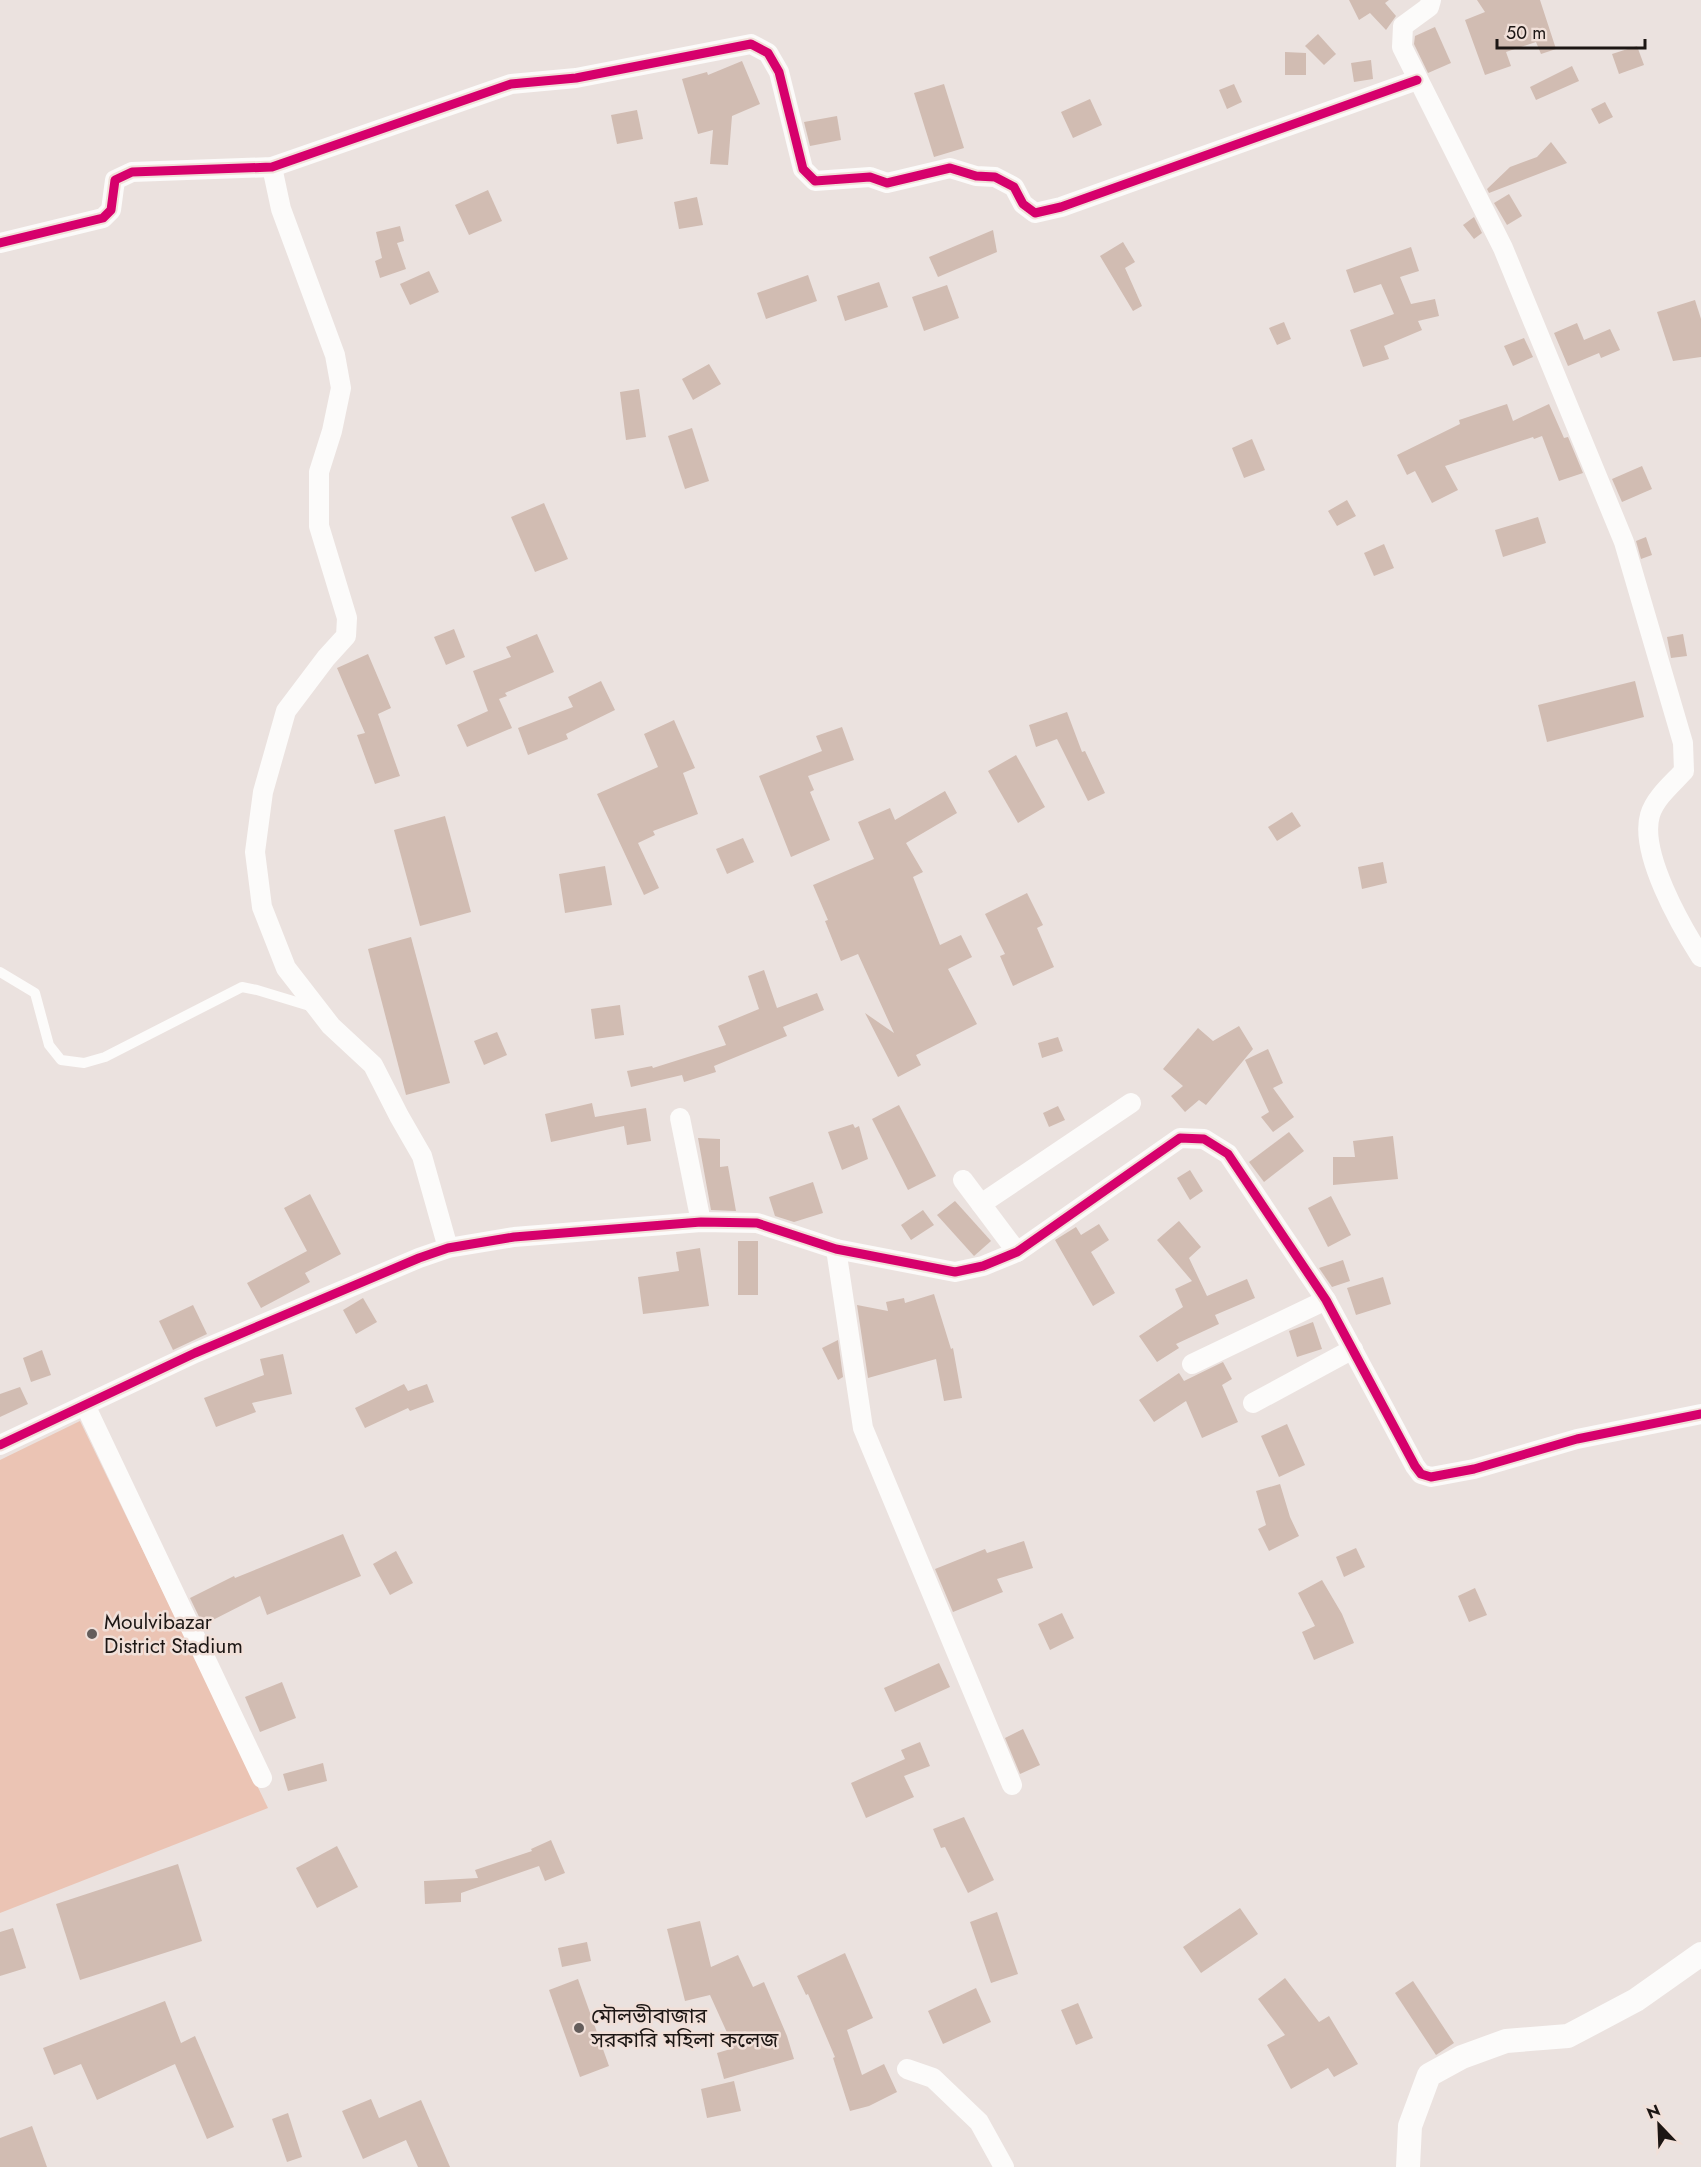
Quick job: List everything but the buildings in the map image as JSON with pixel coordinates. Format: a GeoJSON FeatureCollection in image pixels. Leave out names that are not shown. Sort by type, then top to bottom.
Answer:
{"type":"FeatureCollection","features":[{"type":"Feature","properties":{"kind":"street"},"geometry":{"type":"LineString","coordinates":[[1431,0],[1429,7],[1404,26],[1401,48],[1503,248],[1624,542],[1683,744],[1684,771],[1658,799],[1649,816],[1650,845],[1657,871],[1678,921],[1701,957]]}},
{"type":"Feature","properties":{"kind":"street"},"geometry":{"type":"LineString","coordinates":[[0,243],[103,218],[111,210],[115,180],[132,172],[272,167],[511,84],[576,78],[751,44],[768,53],[779,72],[803,169],[814,181],[870,177],[887,183],[950,168],[976,176],[996,177],[1014,187],[1023,204],[1035,213],[1061,207],[1417,80]]}},
{"type":"Feature","properties":{"kind":"street"},"geometry":{"type":"LineString","coordinates":[[272,167],[281,209],[335,355],[341,388],[332,431],[319,472],[319,526],[347,618],[346,636],[326,658],[286,711],[263,792],[255,852],[262,907],[286,968],[331,1026],[374,1065],[399,1116],[423,1156],[448,1248]]}},
{"type":"Feature","properties":{"kind":"street"},"geometry":{"type":"LineString","coordinates":[[981,1204],[1131,1103]]}},
{"type":"Feature","properties":{"kind":"street"},"geometry":{"type":"LineString","coordinates":[[680,1118],[701,1222]]}},
{"type":"Feature","properties":{"kind":"street"},"geometry":{"type":"LineString","coordinates":[[0,1445],[195,1353],[419,1258],[448,1248],[514,1237],[701,1222],[757,1223],[836,1249],[955,1272],[983,1266],[1017,1252],[1180,1138],[1204,1139],[1228,1154],[1326,1300],[1415,1466],[1422,1474],[1431,1477],[1474,1469],[1576,1439],[1701,1414]]}},
{"type":"Feature","properties":{"kind":"street"},"geometry":{"type":"LineString","coordinates":[[963,1180],[1017,1252]]}},
{"type":"Feature","properties":{"kind":"street"},"geometry":{"type":"LineString","coordinates":[[836,1249],[863,1428],[1012,1785]]}},
{"type":"Feature","properties":{"kind":"street"},"geometry":{"type":"LineString","coordinates":[[1192,1364],[1326,1300]]}},
{"type":"Feature","properties":{"kind":"street"},"geometry":{"type":"LineString","coordinates":[[1253,1403],[1353,1349]]}},
{"type":"Feature","properties":{"kind":"street"},"geometry":{"type":"LineString","coordinates":[[85,1405],[262,1778]]}},
{"type":"Feature","properties":{"kind":"street"},"geometry":{"type":"LineString","coordinates":[[1408,2167],[1410,2126],[1430,2075],[1462,2057],[1506,2041],[1568,2036],[1636,2000],[1701,1954]]}},
{"type":"Feature","properties":{"kind":"street"},"geometry":{"type":"LineString","coordinates":[[907,2069],[933,2078],[979,2122],[1004,2167]]}},
{"type":"Feature","properties":{"kind":"lane"},"geometry":{"type":"LineString","coordinates":[[0,972],[35,993],[48,1045],[61,1060],[84,1063],[105,1057],[242,987],[319,1009]]}},
{"type":"Feature","properties":{"kind":"shaded area","name":"Moulvibazar District Stadium"},"geometry":{"type":"Polygon","coordinates":[[[80,1421],[268,1808],[0,1913],[0,1460],[80,1421]]]}},
{"type":"Feature","properties":{"kind":"cycle path"},"geometry":{"type":"LineString","coordinates":[[0,243],[103,218],[111,210],[115,180],[132,172],[272,167],[511,84],[576,78],[751,44],[768,53],[779,72],[803,169],[815,181],[870,177],[887,183],[950,168],[976,176],[995,177],[1014,187],[1023,204],[1035,213],[1061,207],[1417,80]]}},
{"type":"Feature","properties":{"kind":"cycle path"},"geometry":{"type":"LineString","coordinates":[[0,1445],[195,1353],[419,1258],[448,1248],[514,1237],[701,1222],[757,1223],[836,1249],[955,1272],[983,1266],[1017,1252],[1180,1138],[1204,1139],[1228,1154],[1326,1300],[1421,1474],[1431,1477],[1474,1469],[1577,1439],[1701,1414]]}},
{"type":"Feature","properties":{"kind":"place","name":"Moulvibazar District Stadium"},"geometry":{"type":"Point","coordinates":[92,1634]}},
{"type":"Feature","properties":{"kind":"place","name":"মৌলভীবাজার সরকারি মহিলা কলেজ"},"geometry":{"type":"Point","coordinates":[579,2028]}}]}
